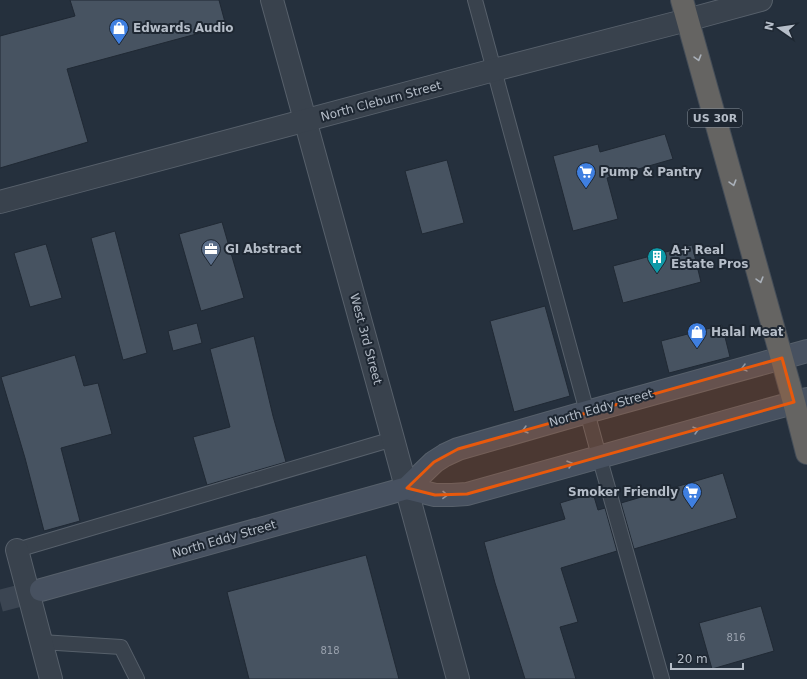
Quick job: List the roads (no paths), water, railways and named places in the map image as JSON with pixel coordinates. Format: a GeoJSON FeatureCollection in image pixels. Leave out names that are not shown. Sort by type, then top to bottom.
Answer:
{"type":"FeatureCollection","features":[{"type":"Feature","properties":{"kind":"highway","name":"US 30R"},"geometry":{"type":"LineString","coordinates":[[685,10],[782,358],[800,400],[807,453]]}},
{"type":"Feature","properties":{"kind":"main road","name":"North Eddy Street"},"geometry":{"type":"LineString","coordinates":[[41,590],[406,488],[434,462],[445,455],[458,450],[587,412],[807,351]]}},
{"type":"Feature","properties":{"kind":"main road","name":"North Eddy Street"},"geometry":{"type":"LineString","coordinates":[[406,488],[435,495],[467,494],[800,400]]}},
{"type":"Feature","properties":{"kind":"street","name":"West 3rd Street"},"geometry":{"type":"LineString","coordinates":[[272,0],[394,439],[458,679]]}},
{"type":"Feature","properties":{"kind":"street","name":"North Cleburn Street"},"geometry":{"type":"LineString","coordinates":[[0,202],[494,70],[685,10],[761,0]]}},
{"type":"Feature","properties":{"kind":"street"},"geometry":{"type":"LineString","coordinates":[[16,550],[51,679]]}},
{"type":"Feature","properties":{"kind":"lane"},"geometry":{"type":"LineString","coordinates":[[475,0],[599,456],[662,679]]}},
{"type":"Feature","properties":{"kind":"lane"},"geometry":{"type":"LineString","coordinates":[[16,550],[394,439]]}},
{"type":"Feature","properties":{"kind":"lane"},"geometry":{"type":"LineString","coordinates":[[40,642],[121,647],[137,679]]}},
{"type":"Feature","properties":{"kind":"tunnel"},"geometry":{"type":"LineString","coordinates":[[0,601],[41,590]]}},
{"type":"Feature","properties":{"kind":"place","name":"Edwards Audio"},"geometry":{"type":"Point","coordinates":[119,45]}},
{"type":"Feature","properties":{"kind":"place","name":"Pump & Pantry"},"geometry":{"type":"Point","coordinates":[586,189]}},
{"type":"Feature","properties":{"kind":"place","name":"GI Abstract"},"geometry":{"type":"Point","coordinates":[211,266]}},
{"type":"Feature","properties":{"kind":"place","name":"A+ Real Estate Pros"},"geometry":{"type":"Point","coordinates":[657,274]}},
{"type":"Feature","properties":{"kind":"place","name":"Halal Meat"},"geometry":{"type":"Point","coordinates":[697,349]}},
{"type":"Feature","properties":{"kind":"place","name":"Smoker Friendly"},"geometry":{"type":"Point","coordinates":[692,509]}}]}
